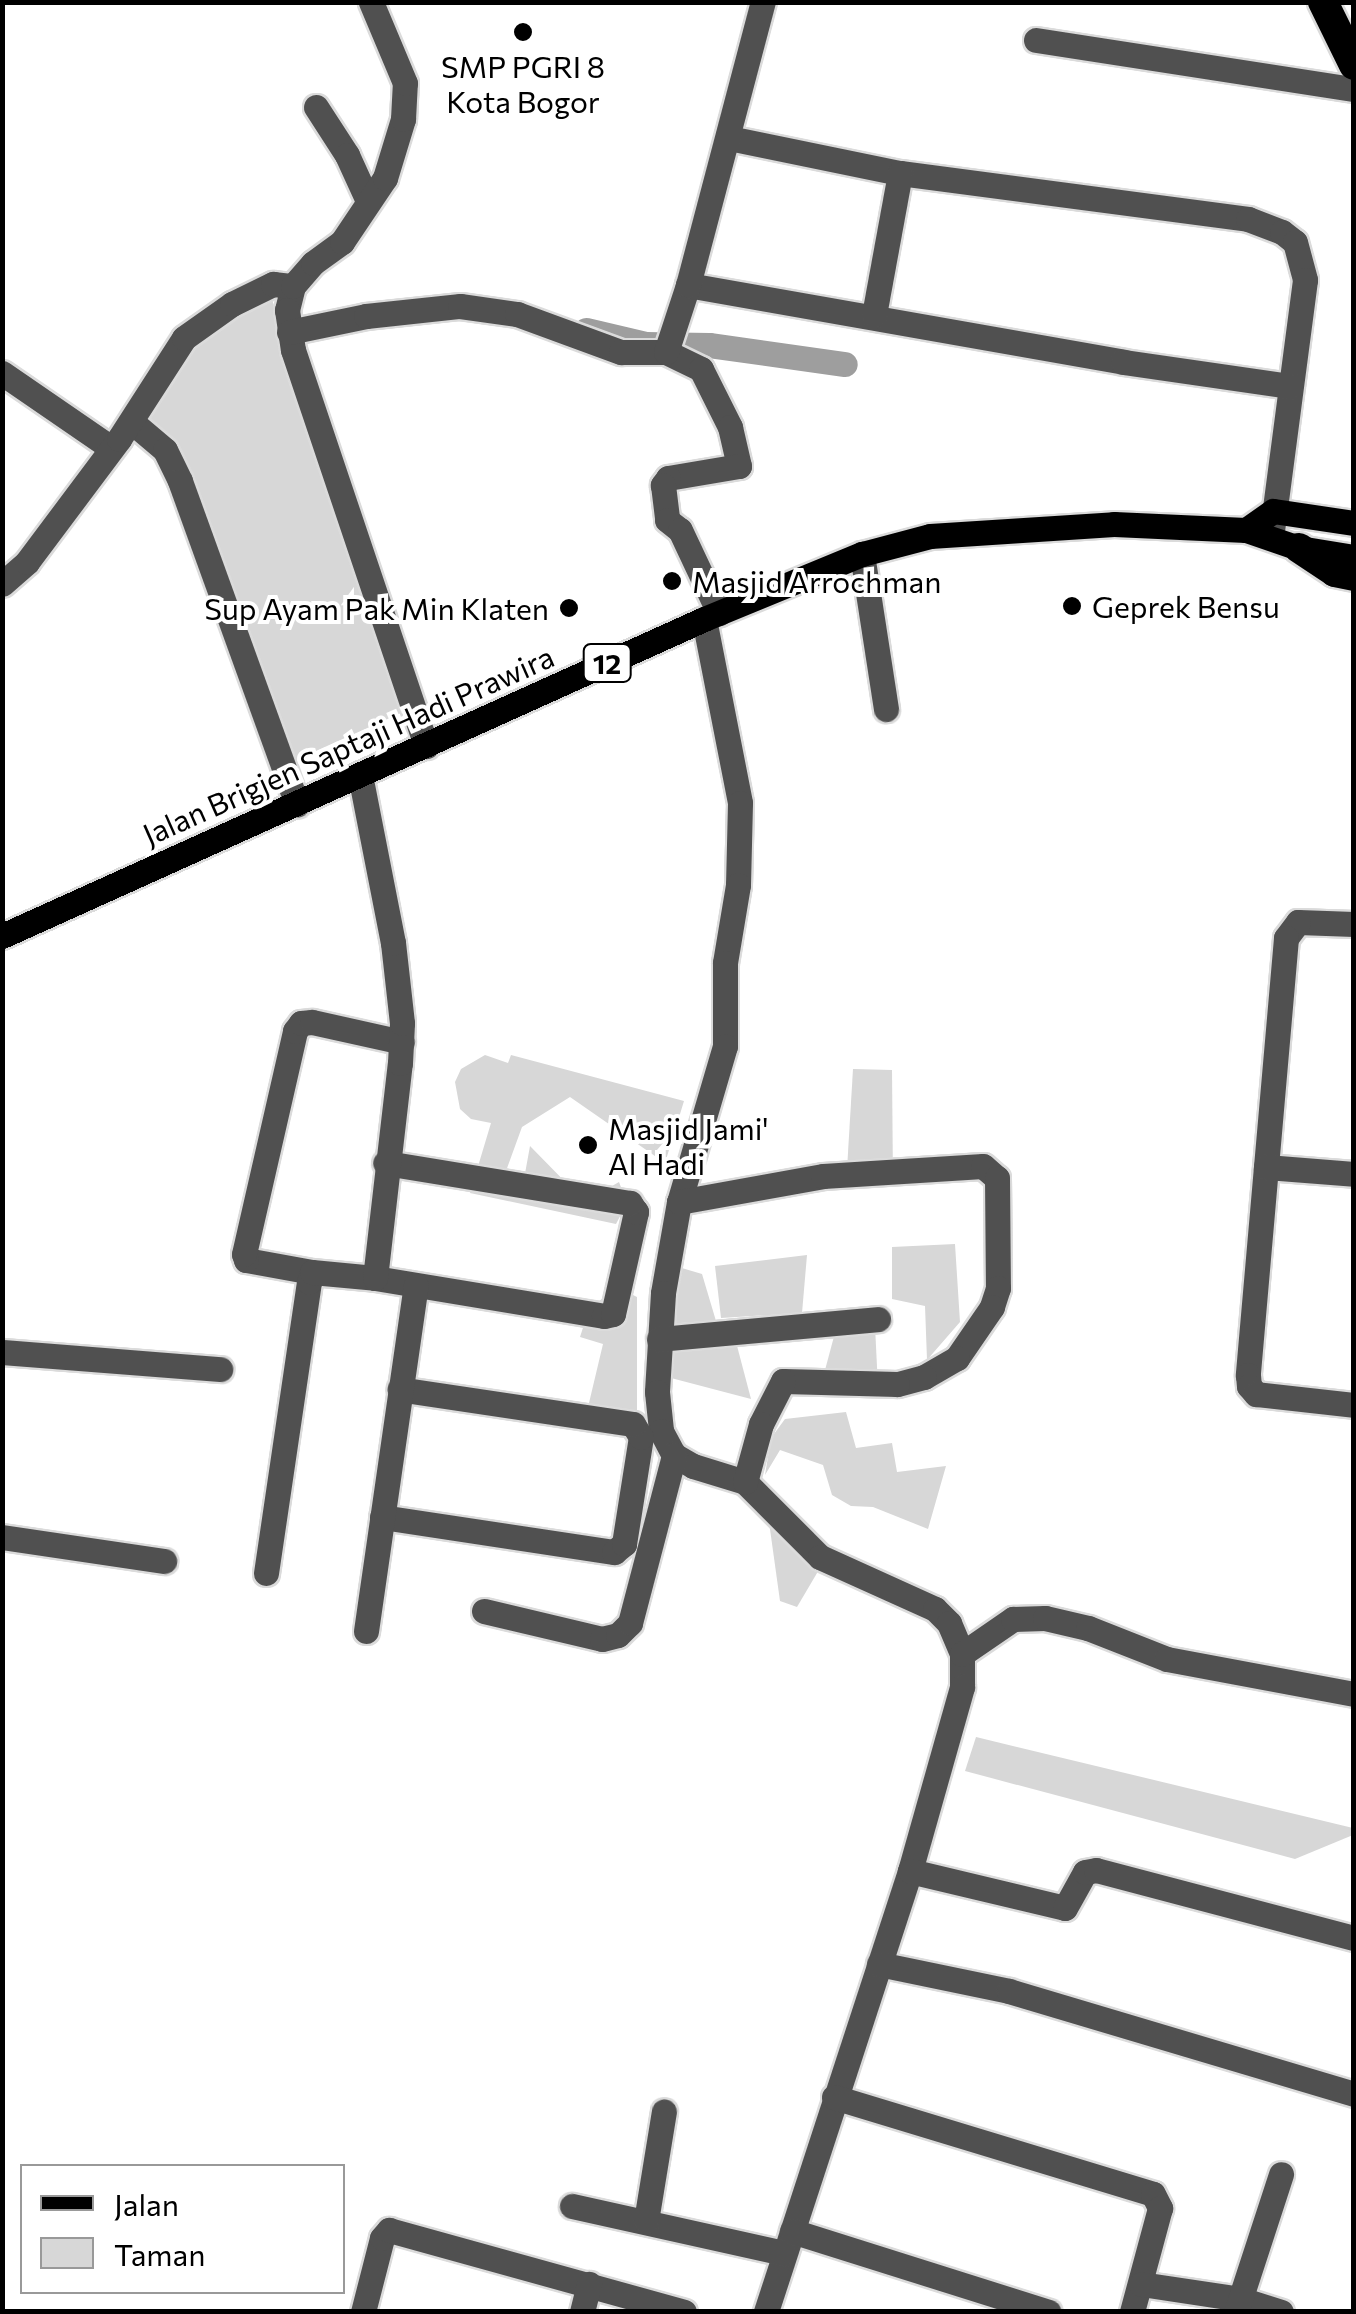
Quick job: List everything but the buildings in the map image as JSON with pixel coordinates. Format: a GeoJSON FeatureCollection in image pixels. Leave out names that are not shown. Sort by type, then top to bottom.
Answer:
{"type":"FeatureCollection","features":[{"type":"Feature","properties":{"kind":"highway"},"geometry":{"type":"LineString","coordinates":[[1323,2],[1354,65]]}},
{"type":"Feature","properties":{"kind":"highway"},"geometry":{"type":"LineString","coordinates":[[1285,543],[1335,572],[1354,576]]}},
{"type":"Feature","properties":{"kind":"main road"},"geometry":{"type":"LineString","coordinates":[[1246,530],[1273,512],[1354,523]]}},
{"type":"Feature","properties":{"kind":"main road","name":"Jalan Brigjen Saptaji Hadi Prawira"},"geometry":{"type":"LineString","coordinates":[[2,936],[711,616],[862,554],[930,536],[1114,524],[1246,530]]}},
{"type":"Feature","properties":{"kind":"main road","name":"12"},"geometry":{"type":"LineString","coordinates":[[1246,530],[1285,543],[1354,557]]}},
{"type":"Feature","properties":{"kind":"street"},"geometry":{"type":"LineString","coordinates":[[371,2],[405,83],[403,120],[395,150],[385,178],[342,242],[313,263],[294,286],[287,310],[289,332],[426,746]]}},
{"type":"Feature","properties":{"kind":"street"},"geometry":{"type":"LineString","coordinates":[[668,346],[729,138],[763,2]]}},
{"type":"Feature","properties":{"kind":"street"},"geometry":{"type":"LineString","coordinates":[[1036,40],[1354,89]]}},
{"type":"Feature","properties":{"kind":"street"},"geometry":{"type":"LineString","coordinates":[[316,106],[347,156],[368,202]]}},
{"type":"Feature","properties":{"kind":"street"},"geometry":{"type":"LineString","coordinates":[[729,138],[900,172],[1248,219],[1282,232],[1295,242],[1305,280],[1273,512],[1285,543]]}},
{"type":"Feature","properties":{"kind":"street"},"geometry":{"type":"LineString","coordinates":[[874,315],[900,172]]}},
{"type":"Feature","properties":{"kind":"street"},"geometry":{"type":"LineString","coordinates":[[2,584],[28,562],[132,422],[184,338],[232,304],[273,284],[294,286]]}},
{"type":"Feature","properties":{"kind":"street"},"geometry":{"type":"LineString","coordinates":[[688,286],[874,315],[1123,362],[1290,386]]}},
{"type":"Feature","properties":{"kind":"street"},"geometry":{"type":"LineString","coordinates":[[289,332],[366,316],[460,306],[517,314],[621,352],[668,346],[701,368],[730,427],[739,460],[738,466],[732,468],[664,480],[667,520],[680,530],[711,616],[740,804],[738,885],[725,962],[725,1046],[678,1202],[659,1339],[661,1430],[674,1454],[693,1466],[745,1482],[820,1557],[936,1609],[949,1623],[962,1654],[962,1687],[910,1871],[766,2312]]}},
{"type":"Feature","properties":{"kind":"street"},"geometry":{"type":"LineString","coordinates":[[2,373],[111,448]]}},
{"type":"Feature","properties":{"kind":"street"},"geometry":{"type":"LineString","coordinates":[[132,422],[165,450],[180,482],[296,804]]}},
{"type":"Feature","properties":{"kind":"street"},"geometry":{"type":"LineString","coordinates":[[862,554],[886,709]]}},
{"type":"Feature","properties":{"kind":"street"},"geometry":{"type":"LineString","coordinates":[[360,776],[393,943],[402,1042],[375,1278]]}},
{"type":"Feature","properties":{"kind":"street"},"geometry":{"type":"LineString","coordinates":[[1354,924],[1305,920],[1291,927],[1286,938],[1249,1386],[1267,1396],[1354,1405]]}},
{"type":"Feature","properties":{"kind":"street"},"geometry":{"type":"LineString","coordinates":[[386,1163],[634,1206],[613,1314],[246,1260],[244,1254],[294,1031],[301,1023],[312,1022],[402,1042]]}},
{"type":"Feature","properties":{"kind":"street"},"geometry":{"type":"LineString","coordinates":[[678,1202],[823,1176],[983,1166],[997,1178],[998,1288],[992,1307],[957,1358],[924,1377],[898,1384],[783,1382],[761,1424],[745,1482]]}},
{"type":"Feature","properties":{"kind":"street"},"geometry":{"type":"LineString","coordinates":[[1266,1167],[1354,1174]]}},
{"type":"Feature","properties":{"kind":"street"},"geometry":{"type":"LineString","coordinates":[[266,1573],[312,1272]]}},
{"type":"Feature","properties":{"kind":"street"},"geometry":{"type":"LineString","coordinates":[[366,1631],[416,1286]]}},
{"type":"Feature","properties":{"kind":"street"},"geometry":{"type":"LineString","coordinates":[[659,1339],[878,1320]]}},
{"type":"Feature","properties":{"kind":"street"},"geometry":{"type":"LineString","coordinates":[[2,1352],[220,1369]]}},
{"type":"Feature","properties":{"kind":"street"},"geometry":{"type":"LineString","coordinates":[[382,1518],[614,1552],[624,1544],[641,1437],[633,1424],[400,1389]]}},
{"type":"Feature","properties":{"kind":"street"},"geometry":{"type":"LineString","coordinates":[[484,1611],[602,1639],[618,1635],[630,1623],[674,1454]]}},
{"type":"Feature","properties":{"kind":"street"},"geometry":{"type":"LineString","coordinates":[[2,1537],[164,1561]]}},
{"type":"Feature","properties":{"kind":"street"},"geometry":{"type":"LineString","coordinates":[[962,1654],[1014,1620],[1045,1618],[1088,1628],[1167,1660],[1354,1694]]}},
{"type":"Feature","properties":{"kind":"street"},"geometry":{"type":"LineString","coordinates":[[910,1871],[1065,1908],[1085,1872],[1096,1870],[1354,1938]]}},
{"type":"Feature","properties":{"kind":"street"},"geometry":{"type":"LineString","coordinates":[[878,1964],[1009,1991],[1354,2094]]}},
{"type":"Feature","properties":{"kind":"street"},"geometry":{"type":"LineString","coordinates":[[834,2097],[1153,2194],[1160,2208],[1132,2312]]}},
{"type":"Feature","properties":{"kind":"street"},"geometry":{"type":"LineString","coordinates":[[646,2220],[664,2111]]}},
{"type":"Feature","properties":{"kind":"street"},"geometry":{"type":"LineString","coordinates":[[1238,2305],[1280,2174]]}},
{"type":"Feature","properties":{"kind":"street"},"geometry":{"type":"LineString","coordinates":[[572,2206],[788,2242],[1049,2312]]}},
{"type":"Feature","properties":{"kind":"street"},"geometry":{"type":"LineString","coordinates":[[363,2312],[382,2238],[390,2230],[684,2312]]}},
{"type":"Feature","properties":{"kind":"street"},"geometry":{"type":"LineString","coordinates":[[582,2312],[589,2284]]}},
{"type":"Feature","properties":{"kind":"street"},"geometry":{"type":"LineString","coordinates":[[1142,2284],[1281,2312]]}},
{"type":"Feature","properties":{"kind":"green space"},"geometry":{"type":"Polygon","coordinates":[[[270,293],[401,713],[289,763],[142,422],[199,334],[270,293]]]}},
{"type":"Feature","properties":{"kind":"green space"},"geometry":{"type":"Polygon","coordinates":[[[485,1055],[508,1063],[511,1055],[684,1101],[665,1163],[570,1097],[522,1127],[506,1171],[524,1179],[530,1146],[578,1195],[598,1194],[619,1182],[627,1203],[616,1224],[470,1193],[491,1123],[471,1119],[460,1109],[455,1082],[461,1069],[485,1055]]]}},
{"type":"Feature","properties":{"kind":"green space"},"geometry":{"type":"Polygon","coordinates":[[[853,1069],[892,1070],[893,1183],[846,1186],[853,1069]]]}},
{"type":"Feature","properties":{"kind":"green space"},"geometry":{"type":"Polygon","coordinates":[[[955,1244],[960,1322],[927,1360],[925,1306],[892,1299],[892,1247],[955,1244]]]}},
{"type":"Feature","properties":{"kind":"green space"},"geometry":{"type":"Polygon","coordinates":[[[807,1255],[802,1313],[721,1318],[715,1266],[807,1255]]]}},
{"type":"Feature","properties":{"kind":"green space"},"geometry":{"type":"Polygon","coordinates":[[[675,1266],[702,1274],[716,1321],[663,1324],[675,1266]]]}},
{"type":"Feature","properties":{"kind":"green space"},"geometry":{"type":"Polygon","coordinates":[[[617,1287],[637,1297],[637,1433],[584,1424],[603,1344],[580,1337],[589,1309],[617,1287]]]}},
{"type":"Feature","properties":{"kind":"green space"},"geometry":{"type":"Polygon","coordinates":[[[875,1326],[878,1387],[821,1385],[836,1329],[875,1326]]]}},
{"type":"Feature","properties":{"kind":"green space"},"geometry":{"type":"Polygon","coordinates":[[[736,1342],[751,1399],[671,1378],[674,1348],[736,1342]]]}},
{"type":"Feature","properties":{"kind":"green space"},"geometry":{"type":"Polygon","coordinates":[[[846,1412],[856,1448],[892,1443],[897,1472],[946,1466],[928,1529],[873,1507],[851,1506],[832,1495],[823,1465],[780,1450],[765,1475],[771,1438],[785,1419],[846,1412]]]}},
{"type":"Feature","properties":{"kind":"green space"},"geometry":{"type":"Polygon","coordinates":[[[769,1522],[820,1568],[797,1607],[780,1601],[769,1522]]]}},
{"type":"Feature","properties":{"kind":"green space"},"geometry":{"type":"Polygon","coordinates":[[[976,1737],[1353,1828],[1353,1835],[1295,1859],[965,1771],[976,1737]]]}},
{"type":"Feature","properties":{"kind":"waterway"},"geometry":{"type":"LineString","coordinates":[[586,330],[645,344],[709,345],[845,364]]}},
{"type":"Feature","properties":{"kind":"place","name":"SMP PGRI 8 Kota Bogor"},"geometry":{"type":"Point","coordinates":[523,32]}},
{"type":"Feature","properties":{"kind":"place","name":"Masjid Arrochman"},"geometry":{"type":"Point","coordinates":[672,581]}},
{"type":"Feature","properties":{"kind":"place","name":"Geprek Bensu"},"geometry":{"type":"Point","coordinates":[1072,606]}},
{"type":"Feature","properties":{"kind":"place","name":"Sup Ayam Pak Min Klaten"},"geometry":{"type":"Point","coordinates":[569,608]}},
{"type":"Feature","properties":{"kind":"place","name":"Masjid Jami' Al Hadi"},"geometry":{"type":"Point","coordinates":[588,1145]}}]}
